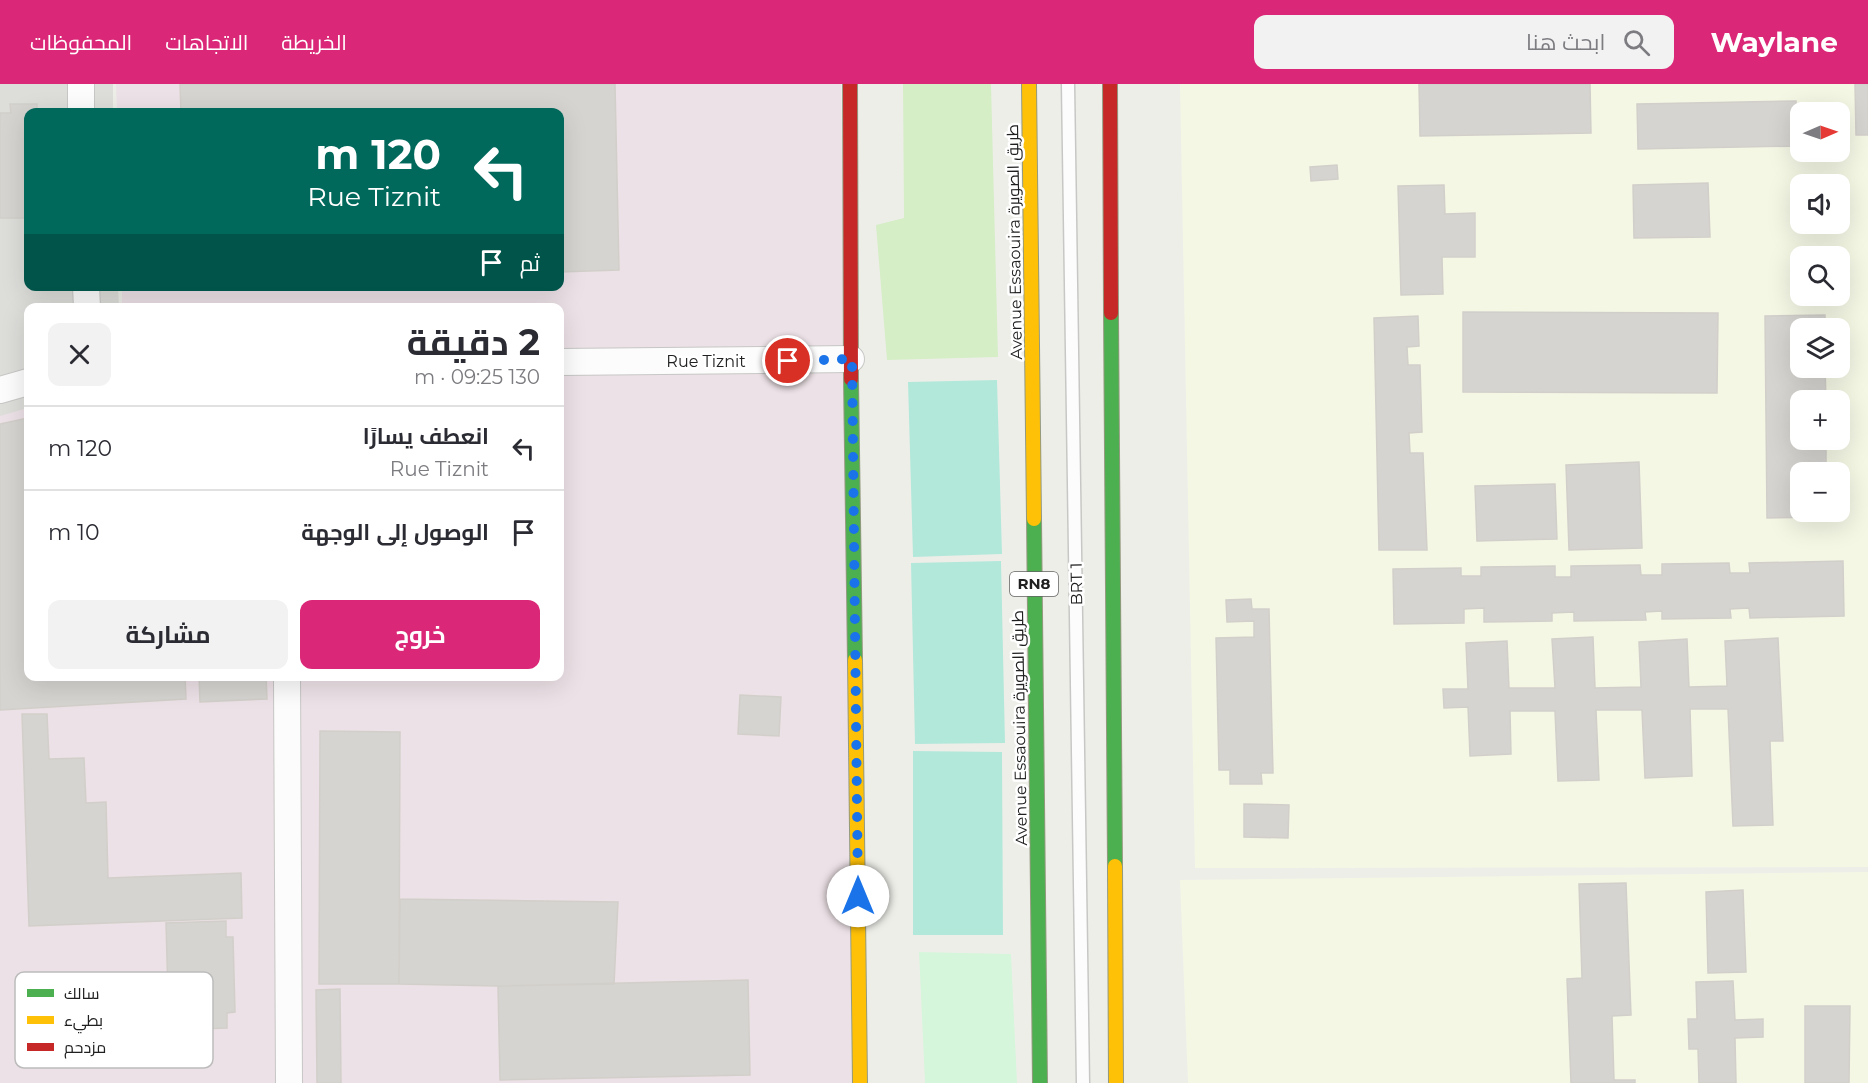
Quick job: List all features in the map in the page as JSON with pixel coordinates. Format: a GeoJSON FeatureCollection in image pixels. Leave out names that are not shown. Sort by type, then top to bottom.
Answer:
{"type":"FeatureCollection","features":[{"type":"Feature","properties":{"kind":"main road"},"geometry":{"type":"LineString","coordinates":[[850,84],[860,1083]]}},
{"type":"Feature","properties":{"kind":"main road","name":"Avenue Essaouira طريق الصويرة"},"geometry":{"type":"LineString","coordinates":[[1029,84],[1040,1083]]}},
{"type":"Feature","properties":{"kind":"main road"},"geometry":{"type":"LineString","coordinates":[[1110,84],[1116,1083]]}},
{"type":"Feature","properties":{"kind":"street"},"geometry":{"type":"LineString","coordinates":[[81,84],[81,108]]}},
{"type":"Feature","properties":{"kind":"street","name":"Rue Tiznit"},"geometry":{"type":"LineString","coordinates":[[564,362],[852,359]]}},
{"type":"Feature","properties":{"kind":"street"},"geometry":{"type":"LineString","coordinates":[[0,390],[24,383]]}},
{"type":"Feature","properties":{"kind":"street"},"geometry":{"type":"LineString","coordinates":[[287,681],[289,1083]]}},
{"type":"Feature","properties":{"kind":"lane","name":"BRT 1"},"geometry":{"type":"LineString","coordinates":[[1068,84],[1083,1083]]}},
{"type":"Feature","properties":{"kind":"shaded area"},"geometry":{"type":"Polygon","coordinates":[[[0,84],[113,84],[113,108],[24,108],[24,291],[118,291],[119,303],[24,303],[24,409],[0,417],[0,84]]]}},
{"type":"Feature","properties":{"kind":"shaded area"},"geometry":{"type":"Polygon","coordinates":[[[116,84],[841,84],[852,1083],[0,1083],[0,416],[24,409],[24,681],[564,681],[564,303],[122,303],[122,291],[564,291],[564,108],[117,108],[116,84]]]}},
{"type":"Feature","properties":{"kind":"shaded area"},"geometry":{"type":"Polygon","coordinates":[[[1180,84],[1868,84],[1868,867],[1195,868],[1180,84]]]}},
{"type":"Feature","properties":{"kind":"shaded area"},"geometry":{"type":"Polygon","coordinates":[[[1868,872],[1868,1083],[1188,1083],[1180,880],[1868,872]]]}},
{"type":"Feature","properties":{"kind":"green space"},"geometry":{"type":"Polygon","coordinates":[[[903,84],[991,84],[998,357],[887,360],[876,225],[904,218],[903,84]]]}},
{"type":"Feature","properties":{"kind":"green space"},"geometry":{"type":"Polygon","coordinates":[[[997,380],[1002,554],[913,557],[908,382],[997,380]]]}},
{"type":"Feature","properties":{"kind":"green space"},"geometry":{"type":"Polygon","coordinates":[[[1001,561],[1005,743],[915,744],[911,563],[1001,561]]]}},
{"type":"Feature","properties":{"kind":"green space"},"geometry":{"type":"Polygon","coordinates":[[[913,751],[1002,752],[1003,935],[913,935],[913,751]]]}},
{"type":"Feature","properties":{"kind":"green space"},"geometry":{"type":"Polygon","coordinates":[[[919,952],[1011,954],[1017,1083],[925,1083],[919,952]]]}},
{"type":"Feature","properties":{"kind":"building"},"geometry":{"type":"Polygon","coordinates":[[[180,84],[615,84],[619,270],[564,272],[564,108],[181,108],[180,84]]]}},
{"type":"Feature","properties":{"kind":"building"},"geometry":{"type":"Polygon","coordinates":[[[1419,84],[1590,84],[1591,133],[1420,136],[1419,84]]]}},
{"type":"Feature","properties":{"kind":"building"},"geometry":{"type":"Polygon","coordinates":[[[1855,84],[1868,84],[1868,135],[1856,135],[1855,84]]]}},
{"type":"Feature","properties":{"kind":"building"},"geometry":{"type":"Polygon","coordinates":[[[1796,101],[1796,102],[1790,102],[1790,146],[1638,149],[1637,104],[1796,101]]]}},
{"type":"Feature","properties":{"kind":"building"},"geometry":{"type":"Polygon","coordinates":[[[10,104],[37,104],[37,108],[24,108],[24,218],[0,218],[0,113],[11,113],[10,104]]]}},
{"type":"Feature","properties":{"kind":"building"},"geometry":{"type":"Polygon","coordinates":[[[1337,165],[1338,179],[1311,181],[1310,167],[1337,165]]]}},
{"type":"Feature","properties":{"kind":"building"},"geometry":{"type":"Polygon","coordinates":[[[1708,183],[1710,237],[1634,238],[1633,185],[1708,183]]]}},
{"type":"Feature","properties":{"kind":"building"},"geometry":{"type":"Polygon","coordinates":[[[1444,185],[1445,214],[1475,213],[1475,257],[1442,257],[1443,294],[1401,295],[1398,186],[1444,185]]]}},
{"type":"Feature","properties":{"kind":"building"},"geometry":{"type":"Polygon","coordinates":[[[1463,312],[1718,313],[1717,393],[1463,392],[1463,312]]]}},
{"type":"Feature","properties":{"kind":"building"},"geometry":{"type":"Polygon","coordinates":[[[1825,315],[1825,318],[1790,318],[1790,378],[1825,378],[1826,390],[1790,390],[1790,450],[1826,450],[1826,462],[1790,462],[1790,518],[1767,518],[1765,316],[1825,315]]]}},
{"type":"Feature","properties":{"kind":"building"},"geometry":{"type":"Polygon","coordinates":[[[1418,316],[1419,346],[1407,347],[1408,365],[1420,365],[1422,432],[1409,433],[1410,453],[1423,453],[1427,550],[1379,550],[1374,318],[1418,316]]]}},
{"type":"Feature","properties":{"kind":"building"},"geometry":{"type":"Polygon","coordinates":[[[24,419],[24,681],[185,681],[186,699],[0,710],[0,424],[24,419]]]}},
{"type":"Feature","properties":{"kind":"building"},"geometry":{"type":"Polygon","coordinates":[[[1639,462],[1642,548],[1569,550],[1566,465],[1639,462]]]}},
{"type":"Feature","properties":{"kind":"building"},"geometry":{"type":"Polygon","coordinates":[[[1555,484],[1557,539],[1477,541],[1475,486],[1555,484]]]}},
{"type":"Feature","properties":{"kind":"building"},"geometry":{"type":"Polygon","coordinates":[[[1843,561],[1844,616],[1750,618],[1749,608],[1730,609],[1731,618],[1662,619],[1662,611],[1645,612],[1646,620],[1574,621],[1574,612],[1552,613],[1552,621],[1484,622],[1484,608],[1464,609],[1464,623],[1394,624],[1393,569],[1461,568],[1461,576],[1481,576],[1481,567],[1555,566],[1555,577],[1571,577],[1571,566],[1640,565],[1641,575],[1662,575],[1662,564],[1729,563],[1730,573],[1750,573],[1749,563],[1843,561]]]}},
{"type":"Feature","properties":{"kind":"building"},"geometry":{"type":"Polygon","coordinates":[[[1251,599],[1252,609],[1269,609],[1273,773],[1261,773],[1262,784],[1230,784],[1230,770],[1219,770],[1216,638],[1254,637],[1254,621],[1227,622],[1226,600],[1251,599]]]}},
{"type":"Feature","properties":{"kind":"building"},"geometry":{"type":"Polygon","coordinates":[[[1593,637],[1595,688],[1641,687],[1639,642],[1687,639],[1689,687],[1727,686],[1725,641],[1778,638],[1783,741],[1770,741],[1773,825],[1733,826],[1728,709],[1690,709],[1692,776],[1645,778],[1642,710],[1596,710],[1599,780],[1558,781],[1555,711],[1510,711],[1511,754],[1470,756],[1468,707],[1444,708],[1443,689],[1468,689],[1466,643],[1507,641],[1509,688],[1555,688],[1552,639],[1593,637]]]}},
{"type":"Feature","properties":{"kind":"building"},"geometry":{"type":"Polygon","coordinates":[[[199,681],[266,681],[267,699],[200,702],[199,681]]]}},
{"type":"Feature","properties":{"kind":"building"},"geometry":{"type":"Polygon","coordinates":[[[740,695],[781,697],[779,736],[738,734],[740,695]]]}},
{"type":"Feature","properties":{"kind":"building"},"geometry":{"type":"Polygon","coordinates":[[[22,714],[47,714],[49,759],[84,758],[86,803],[106,802],[108,878],[241,873],[242,918],[29,926],[22,714]]]}},
{"type":"Feature","properties":{"kind":"building"},"geometry":{"type":"Polygon","coordinates":[[[320,731],[400,732],[399,984],[319,984],[320,731]]]}},
{"type":"Feature","properties":{"kind":"building"},"geometry":{"type":"Polygon","coordinates":[[[1244,804],[1289,805],[1288,838],[1244,837],[1244,804]]]}},
{"type":"Feature","properties":{"kind":"building"},"geometry":{"type":"Polygon","coordinates":[[[1626,883],[1631,1015],[1612,1016],[1614,1080],[1635,1080],[1635,1083],[1571,1083],[1567,979],[1582,978],[1579,884],[1626,883]]]}},
{"type":"Feature","properties":{"kind":"building"},"geometry":{"type":"Polygon","coordinates":[[[1743,890],[1746,972],[1708,973],[1706,892],[1743,890]]]}},
{"type":"Feature","properties":{"kind":"building"},"geometry":{"type":"Polygon","coordinates":[[[400,899],[618,902],[614,984],[498,986],[399,984],[400,899]]]}},
{"type":"Feature","properties":{"kind":"building"},"geometry":{"type":"Polygon","coordinates":[[[226,921],[226,937],[233,937],[235,1012],[227,1013],[227,1028],[213,1028],[213,972],[167,972],[166,923],[226,921]]]}},
{"type":"Feature","properties":{"kind":"building"},"geometry":{"type":"Polygon","coordinates":[[[748,980],[750,1075],[500,1080],[498,986],[748,980]]]}},
{"type":"Feature","properties":{"kind":"building"},"geometry":{"type":"Polygon","coordinates":[[[1733,981],[1735,1020],[1763,1019],[1763,1037],[1735,1038],[1736,1083],[1699,1083],[1698,1049],[1689,1049],[1688,1019],[1697,1019],[1696,982],[1733,981]]]}},
{"type":"Feature","properties":{"kind":"building"},"geometry":{"type":"Polygon","coordinates":[[[340,989],[341,1083],[317,1083],[316,990],[340,989]]]}},
{"type":"Feature","properties":{"kind":"building"},"geometry":{"type":"Polygon","coordinates":[[[1805,1006],[1850,1006],[1849,1083],[1805,1083],[1805,1006]]]}},
{"type":"Feature","properties":{"kind":"traffic: fast"},"geometry":{"type":"LineString","coordinates":[[1111,313],[1115,866]]}},
{"type":"Feature","properties":{"kind":"traffic: fast"},"geometry":{"type":"LineString","coordinates":[[851,379],[855,660]]}},
{"type":"Feature","properties":{"kind":"traffic: fast"},"geometry":{"type":"LineString","coordinates":[[1034,519],[1040,1083]]}},
{"type":"Feature","properties":{"kind":"traffic: slow"},"geometry":{"type":"LineString","coordinates":[[1029,84],[1034,519]]}},
{"type":"Feature","properties":{"kind":"traffic: slow"},"geometry":{"type":"LineString","coordinates":[[855,660],[860,1083]]}},
{"type":"Feature","properties":{"kind":"traffic: slow"},"geometry":{"type":"LineString","coordinates":[[1115,866],[1116,1083]]}},
{"type":"Feature","properties":{"kind":"traffic: jam"},"geometry":{"type":"LineString","coordinates":[[850,84],[851,379]]}},
{"type":"Feature","properties":{"kind":"traffic: jam"},"geometry":{"type":"LineString","coordinates":[[1110,84],[1111,313]]}},
{"type":"Feature","properties":{"kind":"route"},"geometry":{"type":"LineString","coordinates":[[788,361],[852,359],[858,896]]}}]}
